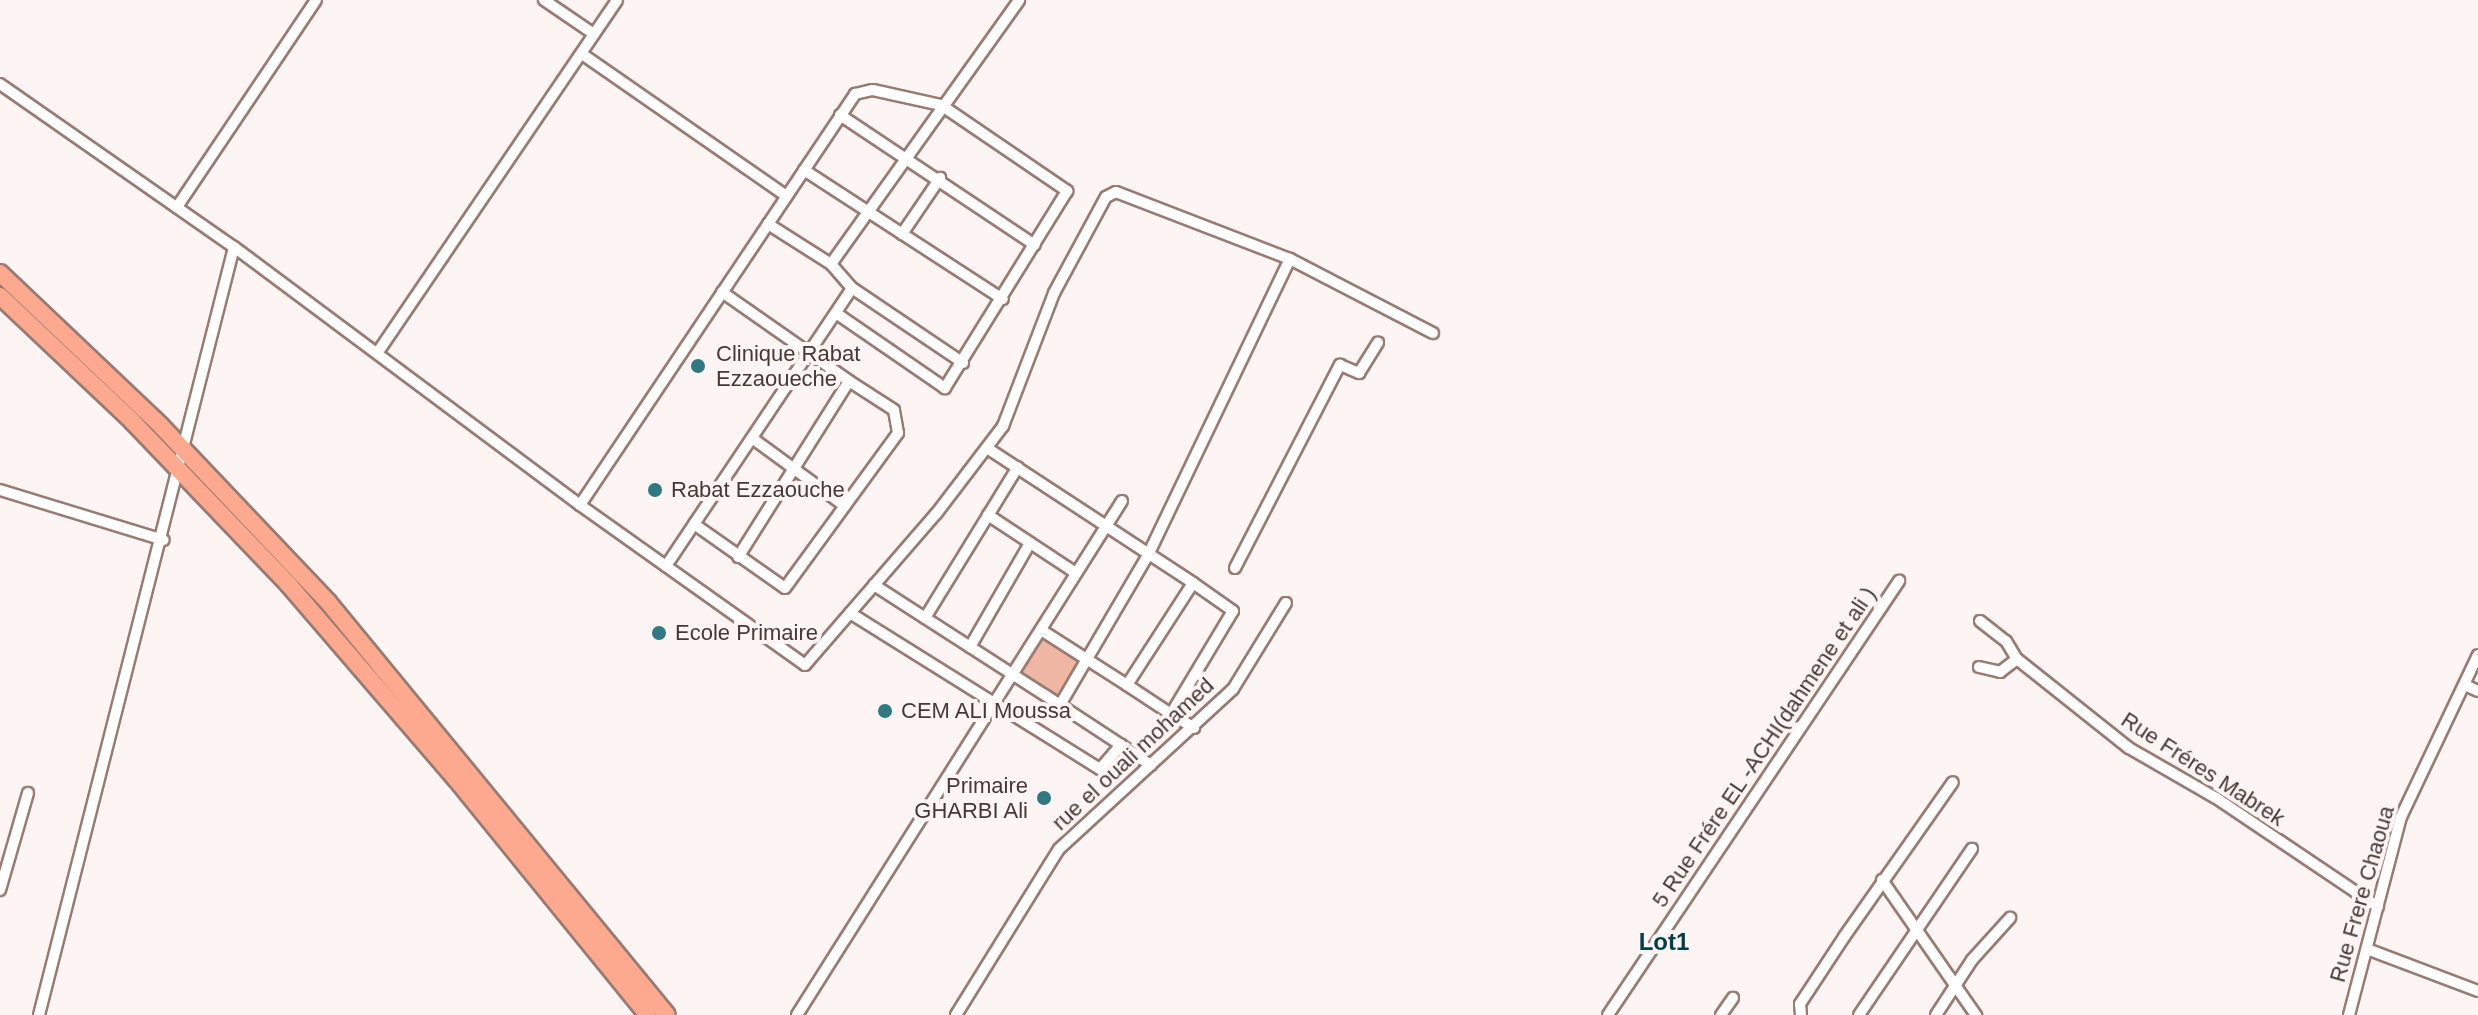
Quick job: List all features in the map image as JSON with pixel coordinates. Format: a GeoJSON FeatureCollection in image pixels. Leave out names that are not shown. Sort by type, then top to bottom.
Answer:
{"type":"FeatureCollection","features":[{"type":"Feature","properties":{"kind":"highway"},"geometry":{"type":"LineString","coordinates":[[0,273],[184,449],[328,602],[667,1015]]}},
{"type":"Feature","properties":{"kind":"highway"},"geometry":{"type":"LineString","coordinates":[[0,296],[180,471],[401,713],[648,1015]]}},
{"type":"Feature","properties":{"kind":"street"},"geometry":{"type":"LineString","coordinates":[[177,207],[316,0]]}},
{"type":"Feature","properties":{"kind":"street"},"geometry":{"type":"LineString","coordinates":[[544,0],[594,34]]}},
{"type":"Feature","properties":{"kind":"street"},"geometry":{"type":"LineString","coordinates":[[378,352],[617,0]]}},
{"type":"Feature","properties":{"kind":"street"},"geometry":{"type":"LineString","coordinates":[[831,264],[941,105],[1019,0]]}},
{"type":"Feature","properties":{"kind":"street"},"geometry":{"type":"LineString","coordinates":[[582,54],[786,196]]}},
{"type":"Feature","properties":{"kind":"street"},"geometry":{"type":"LineString","coordinates":[[0,84],[234,247],[580,505],[805,665],[987,448],[1020,387],[1054,293],[1106,197],[1116,192],[1290,259],[1433,333]]}},
{"type":"Feature","properties":{"kind":"street"},"geometry":{"type":"LineString","coordinates":[[580,505],[855,94],[873,90],[941,105],[1067,191],[1003,299],[945,388],[836,313]]}},
{"type":"Feature","properties":{"kind":"street"},"geometry":{"type":"LineString","coordinates":[[840,115],[905,159],[940,178],[1035,245]]}},
{"type":"Feature","properties":{"kind":"street"},"geometry":{"type":"LineString","coordinates":[[804,170],[1003,299]]}},
{"type":"Feature","properties":{"kind":"street"},"geometry":{"type":"LineString","coordinates":[[902,234],[940,178]]}},
{"type":"Feature","properties":{"kind":"street"},"geometry":{"type":"LineString","coordinates":[[768,224],[831,264],[852,288],[963,363]]}},
{"type":"Feature","properties":{"kind":"street"},"geometry":{"type":"LineString","coordinates":[[39,1015],[164,540],[234,247]]}},
{"type":"Feature","properties":{"kind":"street"},"geometry":{"type":"LineString","coordinates":[[1060,705],[1149,553],[1290,259]]}},
{"type":"Feature","properties":{"kind":"street"},"geometry":{"type":"LineString","coordinates":[[666,566],[852,288]]}},
{"type":"Feature","properties":{"kind":"street"},"geometry":{"type":"LineString","coordinates":[[694,524],[785,588],[898,433],[899,421],[894,410],[722,292]]}},
{"type":"Feature","properties":{"kind":"street"},"geometry":{"type":"LineString","coordinates":[[1235,568],[1340,365],[1359,373],[1378,343]]}},
{"type":"Feature","properties":{"kind":"street"},"geometry":{"type":"LineString","coordinates":[[738,557],[849,381]]}},
{"type":"Feature","properties":{"kind":"street"},"geometry":{"type":"LineString","coordinates":[[752,438],[845,506]]}},
{"type":"Feature","properties":{"kind":"street"},"geometry":{"type":"LineString","coordinates":[[987,448],[1107,524],[1233,611],[1171,714]]}},
{"type":"Feature","properties":{"kind":"street"},"geometry":{"type":"LineString","coordinates":[[925,618],[1018,467]]}},
{"type":"Feature","properties":{"kind":"street"},"geometry":{"type":"LineString","coordinates":[[0,490],[164,540]]}},
{"type":"Feature","properties":{"kind":"street"},"geometry":{"type":"LineString","coordinates":[[797,1015],[1122,501]]}},
{"type":"Feature","properties":{"kind":"street"},"geometry":{"type":"LineString","coordinates":[[988,515],[1076,573]]}},
{"type":"Feature","properties":{"kind":"street"},"geometry":{"type":"LineString","coordinates":[[970,647],[1030,543]]}},
{"type":"Feature","properties":{"kind":"street","name":"5 Rue Frére EL -ACHI(dahmene et ali )"},"geometry":{"type":"LineString","coordinates":[[1608,1015],[1899,581]]}},
{"type":"Feature","properties":{"kind":"street"},"geometry":{"type":"LineString","coordinates":[[1127,685],[1193,583]]}},
{"type":"Feature","properties":{"kind":"street"},"geometry":{"type":"LineString","coordinates":[[874,585],[1151,765]]}},
{"type":"Feature","properties":{"kind":"street","name":"rue el ouali mohamed"},"geometry":{"type":"LineString","coordinates":[[956,1015],[1059,849],[1233,689],[1286,603]]}},
{"type":"Feature","properties":{"kind":"street"},"geometry":{"type":"LineString","coordinates":[[850,613],[992,706],[1100,769],[1121,745]]}},
{"type":"Feature","properties":{"kind":"street","name":"Rue Fréres Mabrek"},"geometry":{"type":"LineString","coordinates":[[1980,621],[2006,641],[2017,659],[2129,748],[2216,798],[2378,907]]}},
{"type":"Feature","properties":{"kind":"street"},"geometry":{"type":"LineString","coordinates":[[1041,630],[1194,728]]}},
{"type":"Feature","properties":{"kind":"street","name":"Rue Frere Chaoua"},"geometry":{"type":"LineString","coordinates":[[2349,1015],[2401,817],[2478,655]]}},
{"type":"Feature","properties":{"kind":"street"},"geometry":{"type":"LineString","coordinates":[[1979,667],[2000,672],[2017,659]]}},
{"type":"Feature","properties":{"kind":"street"},"geometry":{"type":"LineString","coordinates":[[2465,685],[2478,691]]}},
{"type":"Feature","properties":{"kind":"street"},"geometry":{"type":"LineString","coordinates":[[1801,1015],[1800,1004],[1882,880],[1953,782]]}},
{"type":"Feature","properties":{"kind":"street"},"geometry":{"type":"LineString","coordinates":[[0,890],[28,793]]}},
{"type":"Feature","properties":{"kind":"street"},"geometry":{"type":"LineString","coordinates":[[1859,1015],[1972,849]]}},
{"type":"Feature","properties":{"kind":"street"},"geometry":{"type":"LineString","coordinates":[[1882,880],[1976,1015]]}},
{"type":"Feature","properties":{"kind":"street"},"geometry":{"type":"LineString","coordinates":[[1936,1015],[2010,918]]}},
{"type":"Feature","properties":{"kind":"street"},"geometry":{"type":"LineString","coordinates":[[2367,949],[2478,991]]}},
{"type":"Feature","properties":{"kind":"street"},"geometry":{"type":"LineString","coordinates":[[1721,1015],[1733,998]]}},
{"type":"Feature","properties":{"kind":"shaded area"},"geometry":{"type":"Polygon","coordinates":[[[1042,634],[1081,659],[1056,698],[1017,673],[1042,634]]]}},
{"type":"Feature","properties":{"kind":"place","name":"Clinique Rabat Ezzaoueche"},"geometry":{"type":"Point","coordinates":[698,366]}},
{"type":"Feature","properties":{"kind":"place","name":"Rabat Ezzaouche"},"geometry":{"type":"Point","coordinates":[655,490]}},
{"type":"Feature","properties":{"kind":"place","name":"Ecole Primaire"},"geometry":{"type":"Point","coordinates":[659,633]}},
{"type":"Feature","properties":{"kind":"place","name":"CEM ALI Moussa"},"geometry":{"type":"Point","coordinates":[885,711]}},
{"type":"Feature","properties":{"kind":"place","name":"Primaire GHARBI Ali"},"geometry":{"type":"Point","coordinates":[1044,798]}},
{"type":"Feature","properties":{"kind":"district","name":"Lot1"},"geometry":{"type":"Point","coordinates":[1664,942]}}]}
